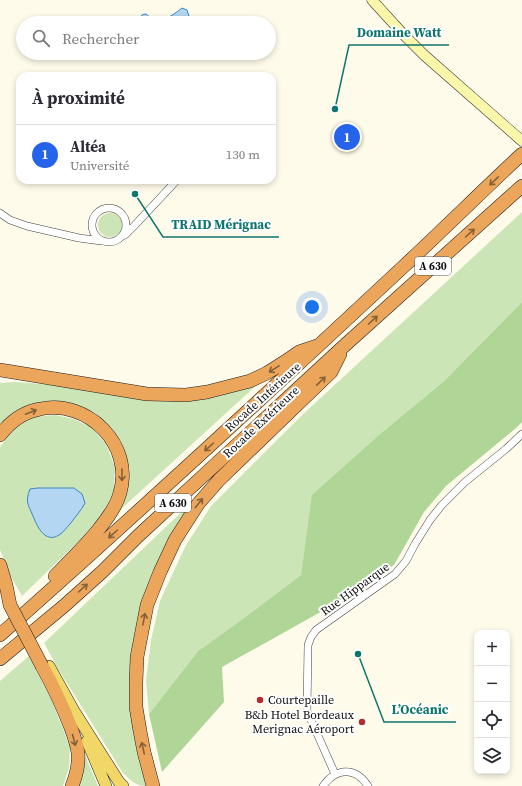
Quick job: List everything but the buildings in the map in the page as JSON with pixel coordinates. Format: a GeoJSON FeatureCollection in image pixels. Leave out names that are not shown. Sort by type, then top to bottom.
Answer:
{"type":"FeatureCollection","features":[{"type":"Feature","properties":{"kind":"highway","name":"Rocade Intérieure"},"geometry":{"type":"LineString","coordinates":[[0,635],[77,567],[320,345],[411,261],[522,154]]}},
{"type":"Feature","properties":{"kind":"highway","name":"Rocade Extérieure"},"geometry":{"type":"LineString","coordinates":[[0,658],[64,606],[102,572],[144,530],[344,346],[522,186]]}},
{"type":"Feature","properties":{"kind":"highway"},"geometry":{"type":"LineString","coordinates":[[0,378],[9,377],[129,395],[186,395],[207,392],[250,381],[267,373],[298,352],[320,345]]}},
{"type":"Feature","properties":{"kind":"highway"},"geometry":{"type":"LineString","coordinates":[[153,786],[144,752],[136,707],[136,683],[137,657],[147,605],[160,572],[175,540],[198,504],[219,480],[331,372],[344,346]]}},
{"type":"Feature","properties":{"kind":"highway"},"geometry":{"type":"LineString","coordinates":[[0,370],[147,394]]}},
{"type":"Feature","properties":{"kind":"highway"},"geometry":{"type":"LineString","coordinates":[[0,435],[6,427],[18,418],[28,412],[40,408],[66,408],[83,414],[95,422],[111,439],[118,450],[122,464],[123,479],[120,494],[105,521],[71,560],[0,631]]}},
{"type":"Feature","properties":{"kind":"highway"},"geometry":{"type":"LineString","coordinates":[[0,566],[10,605],[44,664],[73,735],[78,753],[78,767],[72,786]]}},
{"type":"Feature","properties":{"kind":"highway"},"geometry":{"type":"LineString","coordinates":[[0,669],[64,606]]}},
{"type":"Feature","properties":{"kind":"main road"},"geometry":{"type":"LineString","coordinates":[[372,0],[424,55],[522,141]]}},
{"type":"Feature","properties":{"kind":"main road"},"geometry":{"type":"LineString","coordinates":[[44,664],[123,786]]}},
{"type":"Feature","properties":{"kind":"main road"},"geometry":{"type":"LineString","coordinates":[[74,711],[106,786]]}},
{"type":"Feature","properties":{"kind":"street"},"geometry":{"type":"LineString","coordinates":[[0,213],[10,220],[27,226],[78,238],[112,242],[117,241],[134,226],[173,184]]}},
{"type":"Feature","properties":{"kind":"street"},"geometry":{"type":"LineString","coordinates":[[101,241],[93,232],[92,221],[98,212],[109,208],[115,209],[124,216],[126,227],[122,237]]}},
{"type":"Feature","properties":{"kind":"street","name":"Rue Hipparque"},"geometry":{"type":"LineString","coordinates":[[335,774],[307,711],[308,645],[311,637],[316,630],[396,574],[406,561],[430,520],[441,506],[465,482],[522,434]]}},
{"type":"Feature","properties":{"kind":"street"},"geometry":{"type":"LineString","coordinates":[[323,786],[328,779],[335,774],[342,772],[350,772],[357,775],[363,779],[368,786]]}},
{"type":"Feature","properties":{"kind":"green space"},"geometry":{"type":"Polygon","coordinates":[[[522,212],[522,302],[443,382],[380,434],[313,495],[301,575],[198,651],[149,714],[146,680],[151,640],[160,601],[185,547],[211,506],[301,416],[522,212]]]}},
{"type":"Feature","properties":{"kind":"green space"},"geometry":{"type":"Polygon","coordinates":[[[110,213],[115,214],[121,220],[121,230],[115,236],[110,237],[105,236],[99,230],[98,225],[99,220],[105,214],[110,213]]]}},
{"type":"Feature","properties":{"kind":"green space"},"geometry":{"type":"Polygon","coordinates":[[[522,302],[522,422],[446,486],[424,512],[394,565],[333,605],[222,667],[224,702],[162,772],[149,714],[198,651],[301,575],[312,495],[380,434],[443,382],[522,302]]]}},
{"type":"Feature","properties":{"kind":"green space"},"geometry":{"type":"Polygon","coordinates":[[[16,382],[53,385],[138,398],[260,382],[120,510],[127,491],[130,469],[124,448],[112,428],[94,412],[72,403],[50,401],[28,405],[10,415],[0,424],[0,383],[16,382]]]}},
{"type":"Feature","properties":{"kind":"green space"},"geometry":{"type":"Polygon","coordinates":[[[55,415],[74,419],[91,427],[106,444],[115,467],[114,491],[102,515],[78,542],[22,596],[10,575],[0,550],[0,447],[13,429],[34,417],[55,415]]]}},
{"type":"Feature","properties":{"kind":"green space"},"geometry":{"type":"Polygon","coordinates":[[[190,504],[150,583],[137,623],[133,643],[130,664],[129,705],[137,750],[146,786],[142,786],[133,782],[123,773],[57,667],[44,643],[190,504]]]}},
{"type":"Feature","properties":{"kind":"green space"},"geometry":{"type":"Polygon","coordinates":[[[29,656],[52,701],[70,747],[69,768],[63,786],[0,786],[0,681],[29,656]]]}},
{"type":"Feature","properties":{"kind":"green space"},"geometry":{"type":"Polygon","coordinates":[[[84,753],[98,786],[79,786],[84,753]]]}},
{"type":"Feature","properties":{"kind":"water"},"geometry":{"type":"Polygon","coordinates":[[[182,8],[187,10],[189,16],[171,16],[182,8]]]}},
{"type":"Feature","properties":{"kind":"water"},"geometry":{"type":"Polygon","coordinates":[[[74,488],[82,494],[85,503],[65,530],[54,537],[46,536],[39,529],[27,500],[30,489],[74,488]]]}},
{"type":"Feature","properties":{"kind":"place","name":"Domaine Watt"},"geometry":{"type":"Point","coordinates":[335,109]}},
{"type":"Feature","properties":{"kind":"place","name":"Altéa"},"geometry":{"type":"Point","coordinates":[347,137]}},
{"type":"Feature","properties":{"kind":"place","name":"TRAID Mérignac"},"geometry":{"type":"Point","coordinates":[135,194]}},
{"type":"Feature","properties":{"kind":"place","name":"L’Océanic"},"geometry":{"type":"Point","coordinates":[358,654]}},
{"type":"Feature","properties":{"kind":"place","name":"Courtepaille"},"geometry":{"type":"Point","coordinates":[260,700]}},
{"type":"Feature","properties":{"kind":"place","name":"B&b Hotel Bordeaux Merignac Aéroport"},"geometry":{"type":"Point","coordinates":[362,722]}}]}
